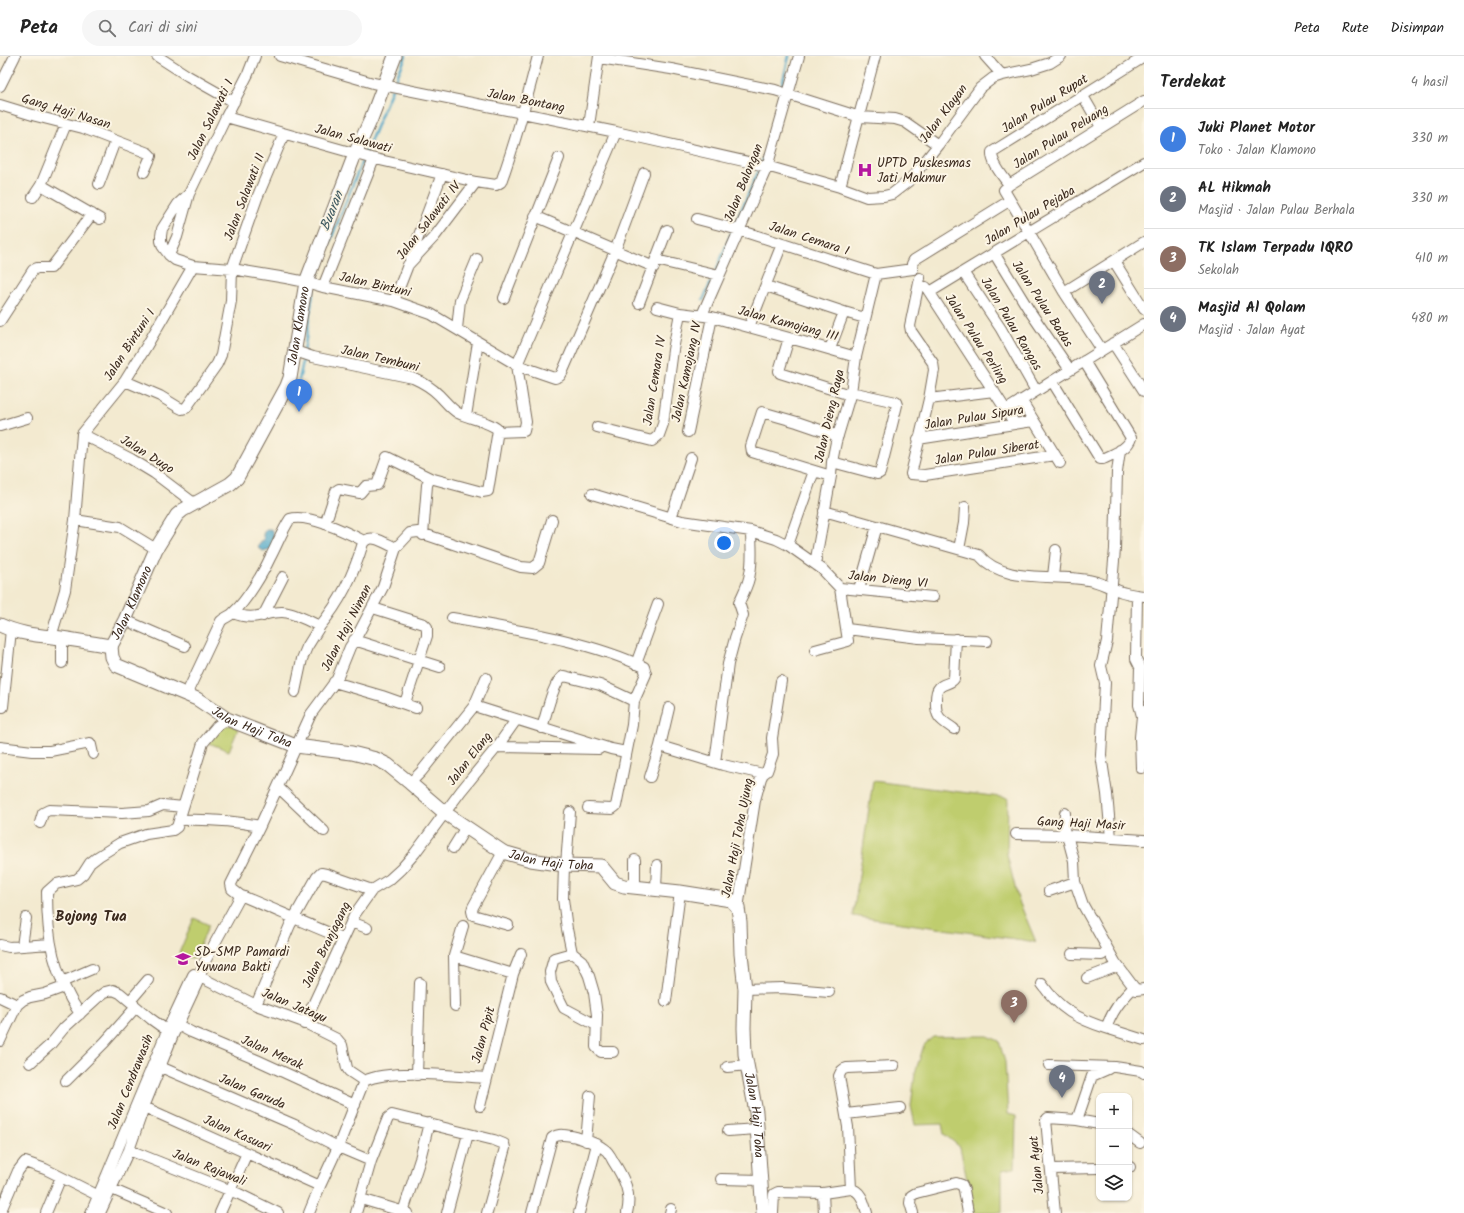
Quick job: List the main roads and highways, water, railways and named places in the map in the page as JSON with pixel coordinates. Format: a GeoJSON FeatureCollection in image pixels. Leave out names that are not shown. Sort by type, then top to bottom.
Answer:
{"type":"FeatureCollection","features":[{"type":"Feature","properties":{"kind":"water"},"geometry":{"type":"Polygon","coordinates":[[[266,529],[271,529],[274,534],[274,539],[271,549],[263,551],[259,549],[258,546],[264,539],[263,534],[266,529]]]}},
{"type":"Feature","properties":{"kind":"waterway","name":"Buaran"},"geometry":{"type":"LineString","coordinates":[[394,84],[406,56]]}},
{"type":"Feature","properties":{"kind":"waterway"},"geometry":{"type":"LineString","coordinates":[[781,89],[789,56]]}},
{"type":"Feature","properties":{"kind":"waterway","name":"Buaran"},"geometry":{"type":"LineString","coordinates":[[365,154],[392,89]]}},
{"type":"Feature","properties":{"kind":"waterway"},"geometry":{"type":"LineString","coordinates":[[762,162],[780,94]]}},
{"type":"Feature","properties":{"kind":"waterway","name":"Buaran"},"geometry":{"type":"LineString","coordinates":[[315,283],[319,269],[363,159]]}},
{"type":"Feature","properties":{"kind":"waterway"},"geometry":{"type":"LineString","coordinates":[[734,227],[760,167]]}},
{"type":"Feature","properties":{"kind":"waterway"},"geometry":{"type":"LineString","coordinates":[[716,271],[732,231]]}},
{"type":"Feature","properties":{"kind":"waterway"},"geometry":{"type":"LineString","coordinates":[[703,300],[714,275]]}},
{"type":"Feature","properties":{"kind":"waterway","name":"Buaran"},"geometry":{"type":"LineString","coordinates":[[304,352],[314,287]]}},
{"type":"Feature","properties":{"kind":"waterway","name":"Buaran"},"geometry":{"type":"LineString","coordinates":[[299,380],[304,357]]}},
{"type":"Feature","properties":{"kind":"place","name":"UPTD Puskesmas Jati Makmur"},"geometry":{"type":"Point","coordinates":[865,170]}},
{"type":"Feature","properties":{"kind":"place","name":"AL Hikmah"},"geometry":{"type":"Point","coordinates":[1102,304]}},
{"type":"Feature","properties":{"kind":"place","name":"Juki Planet Motor"},"geometry":{"type":"Point","coordinates":[299,412]}},
{"type":"Feature","properties":{"kind":"place","name":"SD-SMP Pamardi Yuwana Bakti"},"geometry":{"type":"Point","coordinates":[183,959]}},
{"type":"Feature","properties":{"kind":"place","name":"TK Islam Terpadu IQRO"},"geometry":{"type":"Point","coordinates":[1014,1023]}},
{"type":"Feature","properties":{"kind":"place","name":"Masjid Al Qolam"},"geometry":{"type":"Point","coordinates":[1062,1098]}},
{"type":"Feature","properties":{"kind":"district","name":"Bojong Tua"},"geometry":{"type":"Point","coordinates":[91,917]}}]}
